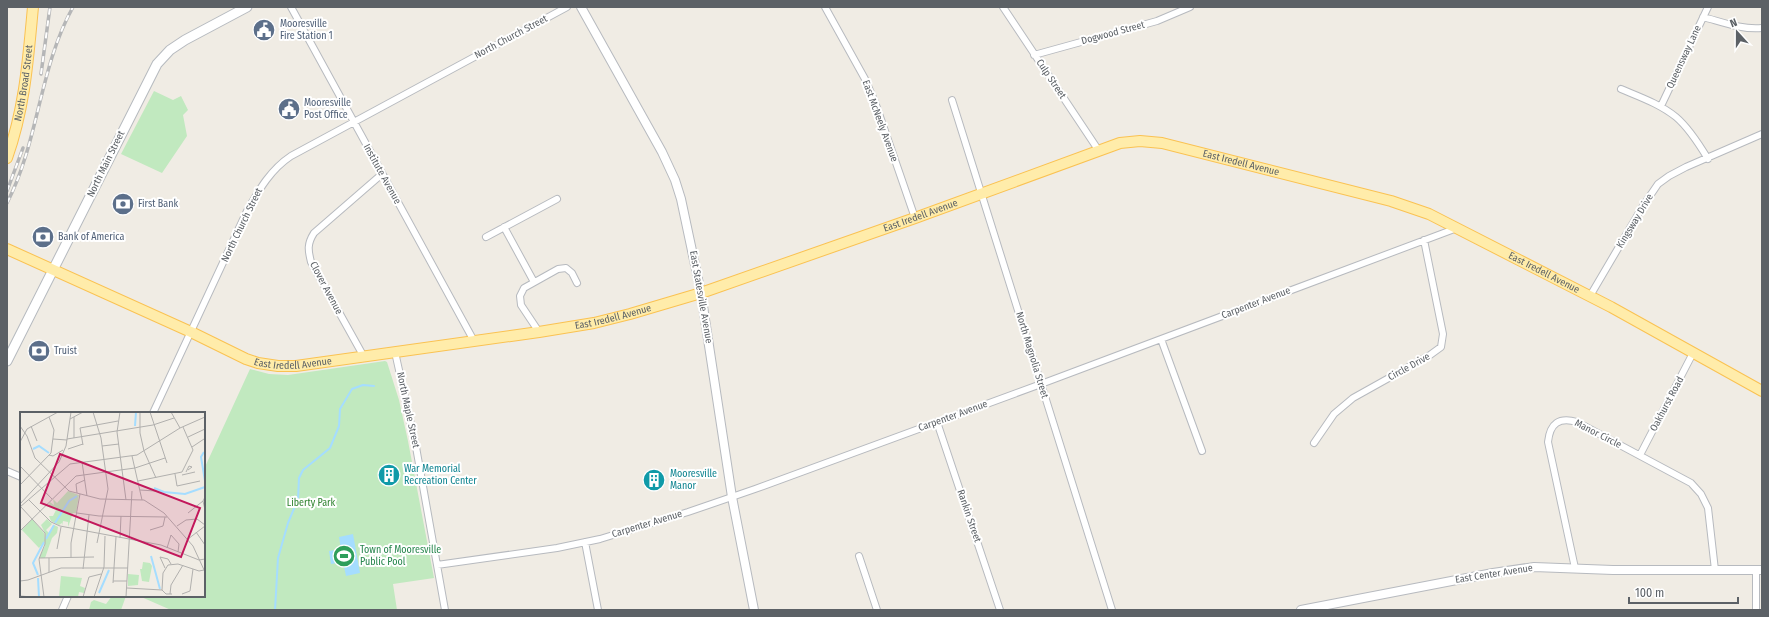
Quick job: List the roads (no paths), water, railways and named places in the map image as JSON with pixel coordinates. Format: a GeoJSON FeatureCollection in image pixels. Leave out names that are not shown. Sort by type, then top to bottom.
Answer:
{"type":"FeatureCollection","features":[{"type":"Feature","properties":{"kind":"main road","name":"North Broad Street"},"geometry":{"type":"LineString","coordinates":[[7,158],[16,131],[26,81],[33,7]]}},
{"type":"Feature","properties":{"kind":"main road","name":"North Main Street"},"geometry":{"type":"LineString","coordinates":[[7,361],[157,64],[170,50],[247,7]]}},
{"type":"Feature","properties":{"kind":"main road","name":"East Iredell Avenue"},"geometry":{"type":"LineString","coordinates":[[7,249],[54,269],[258,363],[278,366],[296,366],[594,323],[701,293],[916,218],[1120,143],[1140,141],[1162,143],[1391,201],[1429,214],[1590,296],[1762,391]]}},
{"type":"Feature","properties":{"kind":"street","name":"Institute Avenue"},"geometry":{"type":"LineString","coordinates":[[291,7],[474,341]]}},
{"type":"Feature","properties":{"kind":"street","name":"North Church Street"},"geometry":{"type":"LineString","coordinates":[[153,412],[248,211],[264,182],[285,160],[567,7]]}},
{"type":"Feature","properties":{"kind":"street","name":"East Statesville Avenue"},"geometry":{"type":"LineString","coordinates":[[581,7],[662,152],[675,180],[681,199],[701,293],[732,497],[754,610]]}},
{"type":"Feature","properties":{"kind":"street","name":"East McNeely Avenue"},"geometry":{"type":"LineString","coordinates":[[825,7],[862,74],[872,96],[916,218]]}},
{"type":"Feature","properties":{"kind":"street","name":"Culp Street"},"geometry":{"type":"LineString","coordinates":[[1003,7],[1099,151]]}},
{"type":"Feature","properties":{"kind":"street","name":"Dogwood Street"},"geometry":{"type":"LineString","coordinates":[[1034,55],[1157,21],[1190,7]]}},
{"type":"Feature","properties":{"kind":"street","name":"Queensway Lane"},"geometry":{"type":"LineString","coordinates":[[1661,106],[1708,7]]}},
{"type":"Feature","properties":{"kind":"street"},"geometry":{"type":"LineString","coordinates":[[1703,17],[1736,26],[1753,29],[1762,28]]}},
{"type":"Feature","properties":{"kind":"street"},"geometry":{"type":"LineString","coordinates":[[1621,88],[1661,106],[1677,118],[1693,135],[1708,159]]}},
{"type":"Feature","properties":{"kind":"street","name":"North Magnolia Street"},"geometry":{"type":"LineString","coordinates":[[952,100],[1112,610]]}},
{"type":"Feature","properties":{"kind":"street","name":"Kingsway Drive"},"geometry":{"type":"LineString","coordinates":[[1590,296],[1654,189],[1669,176],[1762,134]]}},
{"type":"Feature","properties":{"kind":"street","name":"Clover Avenue"},"geometry":{"type":"LineString","coordinates":[[364,357],[311,262],[308,250],[309,240],[314,233],[382,174]]}},
{"type":"Feature","properties":{"kind":"street"},"geometry":{"type":"LineString","coordinates":[[486,237],[557,199]]}},
{"type":"Feature","properties":{"kind":"street"},"geometry":{"type":"LineString","coordinates":[[504,227],[534,282]]}},
{"type":"Feature","properties":{"kind":"street","name":"Carpenter Avenue"},"geometry":{"type":"LineString","coordinates":[[437,565],[557,548],[585,542],[644,526],[732,497],[1041,384],[1457,228]]}},
{"type":"Feature","properties":{"kind":"street","name":"Circle Drive"},"geometry":{"type":"LineString","coordinates":[[1314,443],[1334,414],[1354,398],[1430,355],[1441,347],[1443,334],[1424,240]]}},
{"type":"Feature","properties":{"kind":"street"},"geometry":{"type":"LineString","coordinates":[[539,332],[521,305],[520,296],[524,288],[558,269],[566,268],[572,273],[577,283]]}},
{"type":"Feature","properties":{"kind":"street"},"geometry":{"type":"LineString","coordinates":[[1161,339],[1202,451]]}},
{"type":"Feature","properties":{"kind":"street","name":"North Maple Street"},"geometry":{"type":"LineString","coordinates":[[395,352],[415,440],[445,610]]}},
{"type":"Feature","properties":{"kind":"street","name":"Oakhurst Road"},"geometry":{"type":"LineString","coordinates":[[1640,456],[1693,353]]}},
{"type":"Feature","properties":{"kind":"street","name":"Manor Circle"},"geometry":{"type":"LineString","coordinates":[[1575,568],[1548,442],[1549,431],[1556,422],[1566,419],[1577,422],[1691,483],[1701,494],[1708,508],[1715,570]]}},
{"type":"Feature","properties":{"kind":"street","name":"Rankin Street"},"geometry":{"type":"LineString","coordinates":[[937,422],[1000,610]]}},
{"type":"Feature","properties":{"kind":"street"},"geometry":{"type":"LineString","coordinates":[[7,471],[20,477]]}},
{"type":"Feature","properties":{"kind":"street"},"geometry":{"type":"LineString","coordinates":[[585,542],[598,610]]}},
{"type":"Feature","properties":{"kind":"street"},"geometry":{"type":"LineString","coordinates":[[859,556],[877,610]]}},
{"type":"Feature","properties":{"kind":"street","name":"East Center Avenue"},"geometry":{"type":"LineString","coordinates":[[1301,610],[1492,572],[1534,568],[1613,570],[1759,570]]}},
{"type":"Feature","properties":{"kind":"street"},"geometry":{"type":"LineString","coordinates":[[1756,610],[1759,570]]}},
{"type":"Feature","properties":{"kind":"street"},"geometry":{"type":"LineString","coordinates":[[62,610],[68,597]]}},
{"type":"Feature","properties":{"kind":"water","name":"Town of Mooresville Public Pool"},"geometry":{"type":"Polygon","coordinates":[[[353,534],[360,573],[346,576],[343,562],[331,564],[329,551],[341,549],[339,537],[353,534]]]}},
{"type":"Feature","properties":{"kind":"waterway"},"geometry":{"type":"LineString","coordinates":[[275,610],[278,558],[288,523],[298,499],[299,478],[303,470],[330,448],[339,426],[340,409],[352,389],[363,385],[374,386]]}},
{"type":"Feature","properties":{"kind":"railway"},"geometry":{"type":"LineString","coordinates":[[41,74],[50,7]]}},
{"type":"Feature","properties":{"kind":"railway"},"geometry":{"type":"LineString","coordinates":[[7,203],[18,179],[26,155],[53,55],[62,30],[73,7]]}},
{"type":"Feature","properties":{"kind":"railway"},"geometry":{"type":"LineString","coordinates":[[7,191],[23,148]]}},
{"type":"Feature","properties":{"kind":"place","name":"Mooresville Fire Station 1"},"geometry":{"type":"Point","coordinates":[264,30]}},
{"type":"Feature","properties":{"kind":"place","name":"Mooresville Post Office"},"geometry":{"type":"Point","coordinates":[289,109]}},
{"type":"Feature","properties":{"kind":"place","name":"First Bank"},"geometry":{"type":"Point","coordinates":[123,204]}},
{"type":"Feature","properties":{"kind":"place","name":"Bank of America"},"geometry":{"type":"Point","coordinates":[43,237]}},
{"type":"Feature","properties":{"kind":"place","name":"Truist"},"geometry":{"type":"Point","coordinates":[39,351]}},
{"type":"Feature","properties":{"kind":"place","name":"War Memorial Recreation Center"},"geometry":{"type":"Point","coordinates":[389,475]}},
{"type":"Feature","properties":{"kind":"place","name":"Mooresville Manor"},"geometry":{"type":"Point","coordinates":[654,480]}},
{"type":"Feature","properties":{"kind":"place","name":"Town of Mooresville Public Pool"},"geometry":{"type":"Point","coordinates":[344,556]}},
{"type":"Feature","properties":{"kind":"park label","name":"Liberty Park"},"geometry":{"type":"Point","coordinates":[311,503]}}]}
